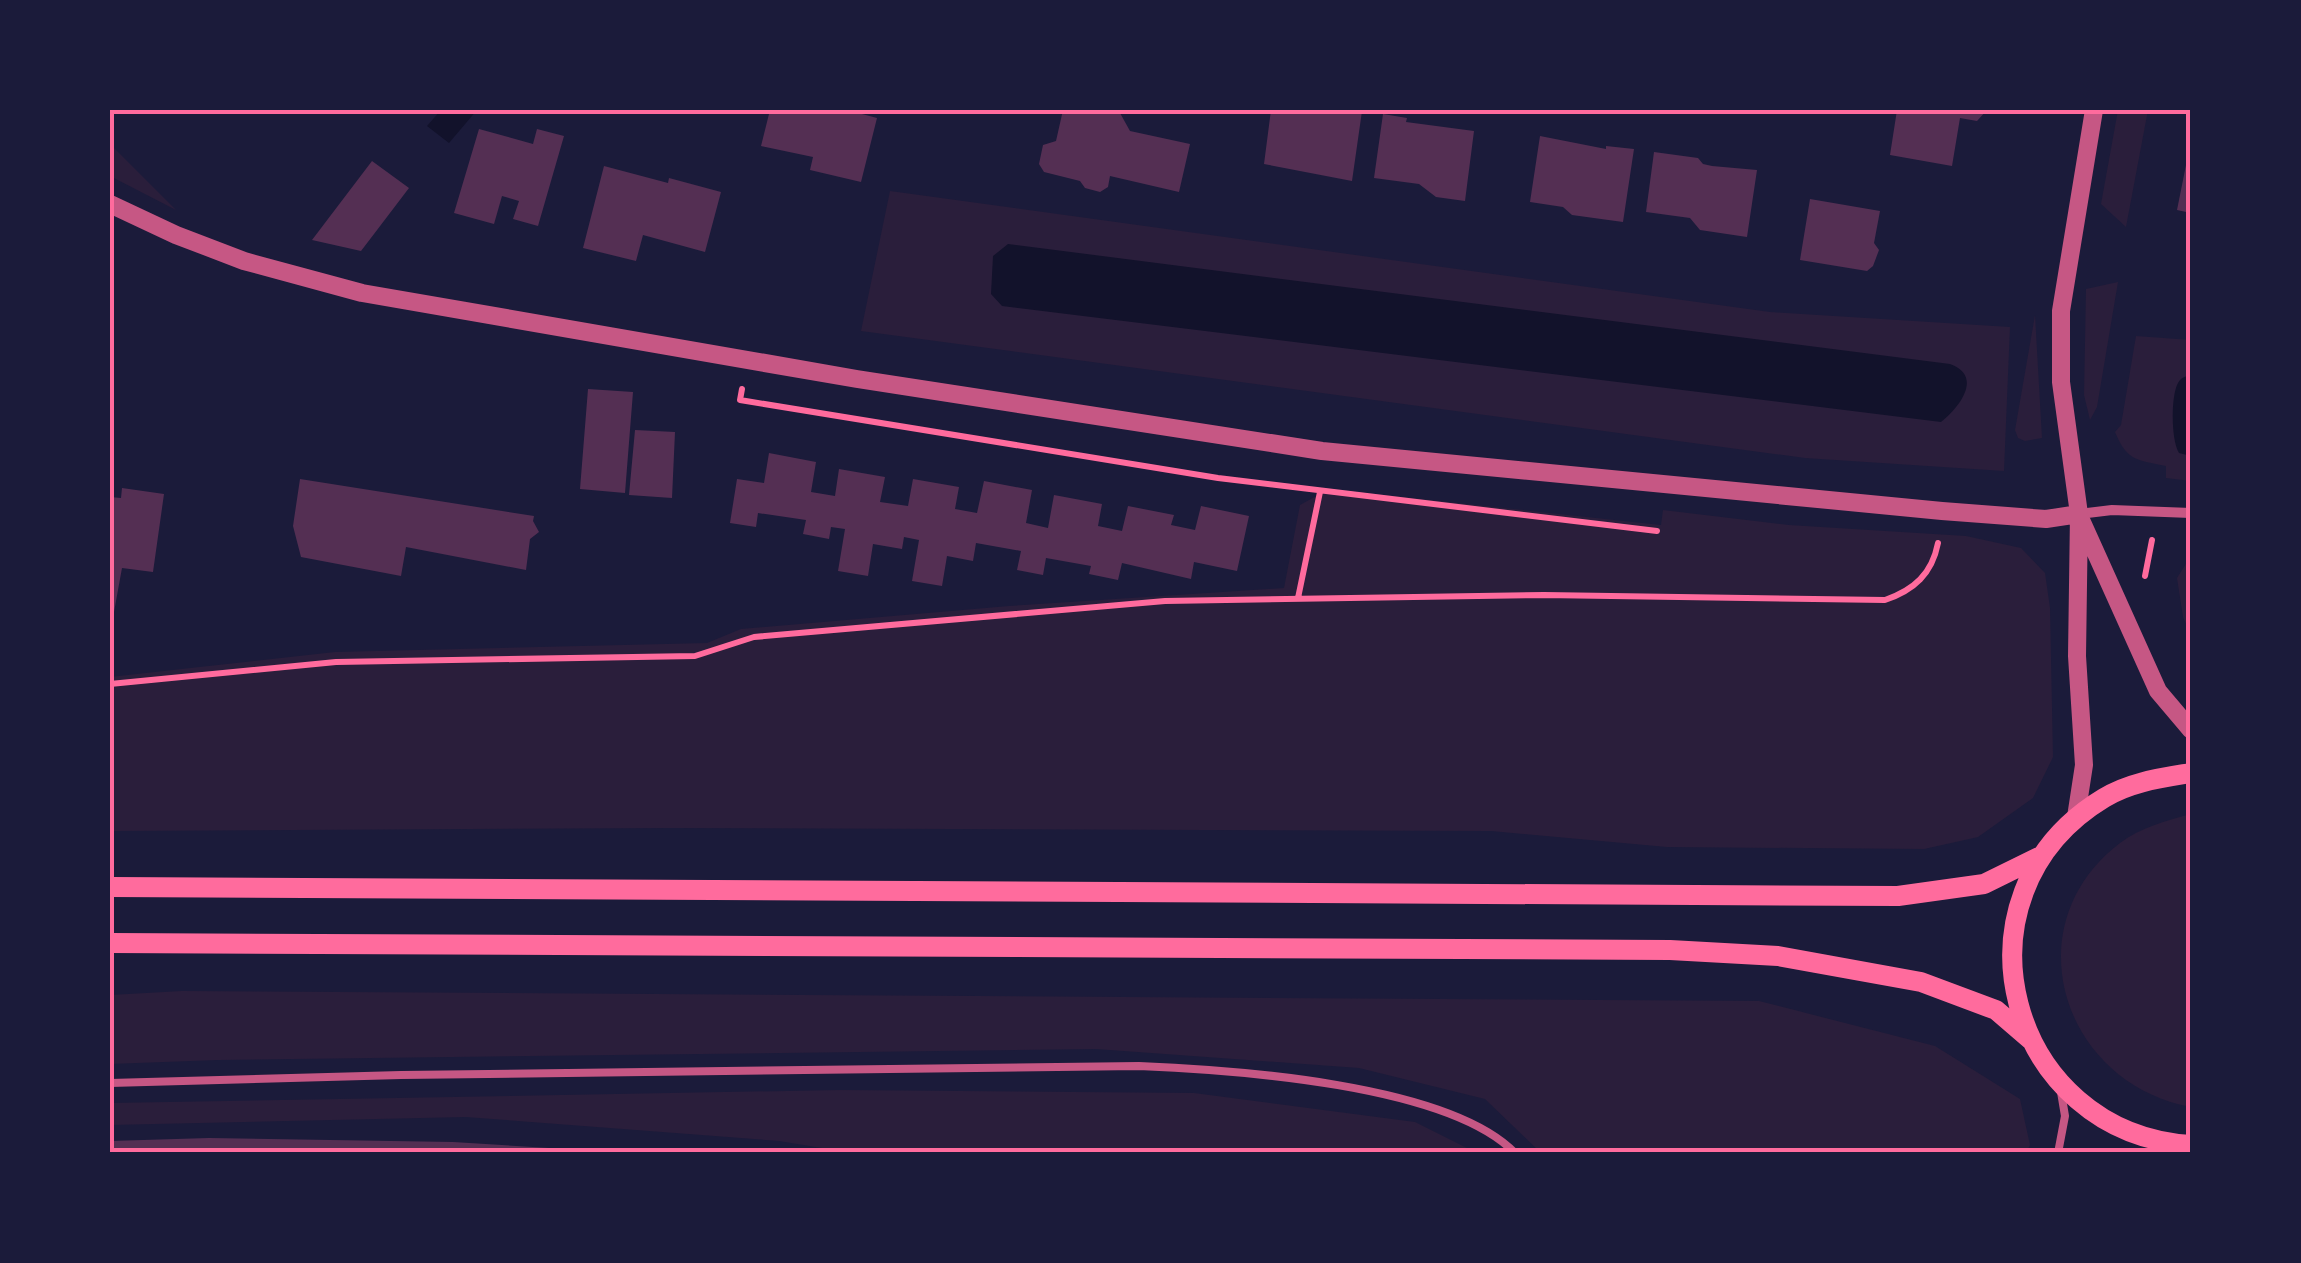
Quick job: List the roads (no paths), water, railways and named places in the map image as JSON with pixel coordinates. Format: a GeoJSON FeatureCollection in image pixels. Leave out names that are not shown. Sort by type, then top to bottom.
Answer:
{"type":"FeatureCollection","features":[{"type":"Feature","properties":{"kind":"main road"},"geometry":{"type":"LineString","coordinates":[[2191,773],[2146,780],[2106,796],[2076,818],[2039,857],[2022,892],[2012,932],[2019,1007],[2032,1042],[2056,1078],[2093,1112],[2164,1148],[2191,1145]]}},
{"type":"Feature","properties":{"kind":"main road"},"geometry":{"type":"LineString","coordinates":[[110,887],[1898,896],[1984,884],[2039,857]]}},
{"type":"Feature","properties":{"kind":"main road"},"geometry":{"type":"LineString","coordinates":[[110,943],[1670,950],[1778,956],[1921,982],[1996,1010],[2032,1042]]}},
{"type":"Feature","properties":{"kind":"street"},"geometry":{"type":"LineString","coordinates":[[2076,818],[2084,765],[2077,656],[2079,514],[2060,382],[2061,311],[2094,110]]}},
{"type":"Feature","properties":{"kind":"street"},"geometry":{"type":"LineString","coordinates":[[110,204],[244,260],[362,293],[897,386],[1322,451],[1942,511],[2046,518],[2112,510],[2191,513]]}},
{"type":"Feature","properties":{"kind":"street"},"geometry":{"type":"LineString","coordinates":[[2079,514],[2158,691],[2191,730]]}},
{"type":"Feature","properties":{"kind":"lane"},"geometry":{"type":"LineString","coordinates":[[110,1083],[401,1075],[1139,1066],[1248,1071],[1409,1100],[1460,1116],[1515,1153]]}},
{"type":"Feature","properties":{"kind":"lane"},"geometry":{"type":"LineString","coordinates":[[2056,1078],[2065,1116],[2058,1153]]}}]}
